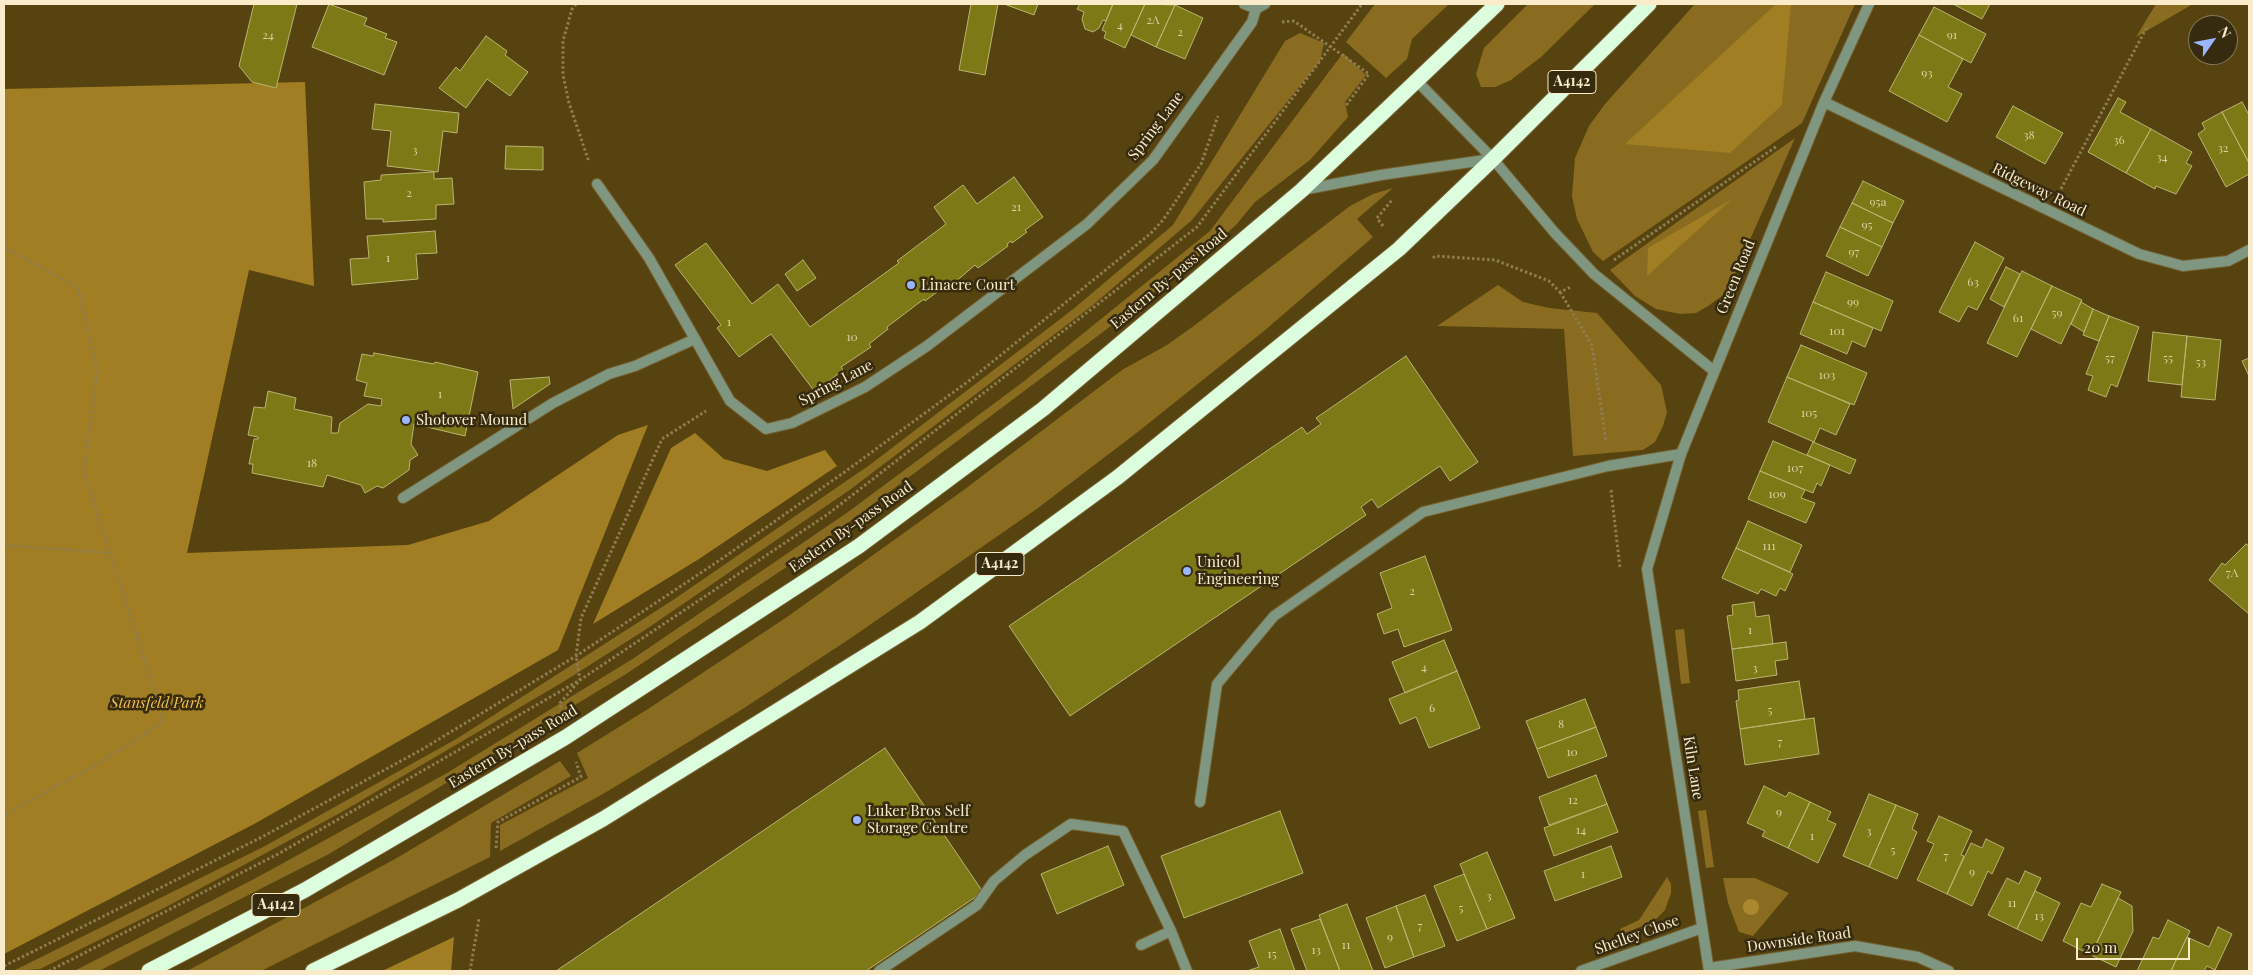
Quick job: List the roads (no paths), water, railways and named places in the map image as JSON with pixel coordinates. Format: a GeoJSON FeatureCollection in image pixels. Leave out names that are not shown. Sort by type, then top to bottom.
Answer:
{"type":"FeatureCollection","features":[{"type":"Feature","properties":{"kind":"highway","name":"Eastern By-pass Road"},"geometry":{"type":"LineString","coordinates":[[148,971],[305,890],[566,737],[859,546],[1043,409],[1302,190],[1497,4]]}},
{"type":"Feature","properties":{"kind":"highway","name":"A4142"},"geometry":{"type":"LineString","coordinates":[[314,971],[491,882],[602,819],[920,622],[1118,478],[1398,249],[1494,159],[1649,4]]}},
{"type":"Feature","properties":{"kind":"street"},"geometry":{"type":"LineString","coordinates":[[1244,4],[1260,7]]}},
{"type":"Feature","properties":{"kind":"street","name":"Green Road"},"geometry":{"type":"LineString","coordinates":[[1647,569],[1680,454],[1824,102],[1869,4]]}},
{"type":"Feature","properties":{"kind":"street","name":"Spring Lane"},"geometry":{"type":"LineString","coordinates":[[597,184],[649,258],[730,401],[766,428],[792,423],[865,387],[928,346],[1087,224],[1153,160],[1252,22],[1260,7]]}},
{"type":"Feature","properties":{"kind":"street"},"geometry":{"type":"LineString","coordinates":[[1417,81],[1494,159],[1554,232],[1594,274],[1714,371]]}},
{"type":"Feature","properties":{"kind":"street","name":"Ridgeway Road"},"geometry":{"type":"LineString","coordinates":[[1824,102],[2139,254],[2183,266],[2228,261],[2249,250]]}},
{"type":"Feature","properties":{"kind":"street"},"geometry":{"type":"LineString","coordinates":[[1302,190],[1382,175],[1494,159]]}},
{"type":"Feature","properties":{"kind":"street"},"geometry":{"type":"LineString","coordinates":[[403,498],[553,403],[609,374],[635,366],[695,339]]}},
{"type":"Feature","properties":{"kind":"street"},"geometry":{"type":"LineString","coordinates":[[1200,802],[1217,684],[1274,616],[1424,512],[1608,466],[1680,454]]}},
{"type":"Feature","properties":{"kind":"street","name":"Kiln Lane"},"geometry":{"type":"LineString","coordinates":[[1647,569],[1709,969]]}},
{"type":"Feature","properties":{"kind":"street"},"geometry":{"type":"LineString","coordinates":[[879,971],[977,905],[994,881],[1025,855],[1071,824],[1124,831],[1171,931],[1187,971]]}},
{"type":"Feature","properties":{"kind":"street","name":"Shelley Close"},"geometry":{"type":"LineString","coordinates":[[1581,971],[1702,928]]}},
{"type":"Feature","properties":{"kind":"street"},"geometry":{"type":"LineString","coordinates":[[1141,945],[1171,931]]}},
{"type":"Feature","properties":{"kind":"street","name":"Downside Road"},"geometry":{"type":"LineString","coordinates":[[1709,969],[1855,946],[1918,957],[1949,971]]}},
{"type":"Feature","properties":{"kind":"place","name":"Linacre Court"},"geometry":{"type":"Point","coordinates":[911,285]}},
{"type":"Feature","properties":{"kind":"place","name":"Shotover Mound"},"geometry":{"type":"Point","coordinates":[406,420]}},
{"type":"Feature","properties":{"kind":"place","name":"Unicol Engineering"},"geometry":{"type":"Point","coordinates":[1187,571]}},
{"type":"Feature","properties":{"kind":"place","name":"Luker Bros Self Storage Centre"},"geometry":{"type":"Point","coordinates":[857,820]}},
{"type":"Feature","properties":{"kind":"park label","name":"Stansfeld Park"},"geometry":{"type":"Point","coordinates":[157,703]}}]}
